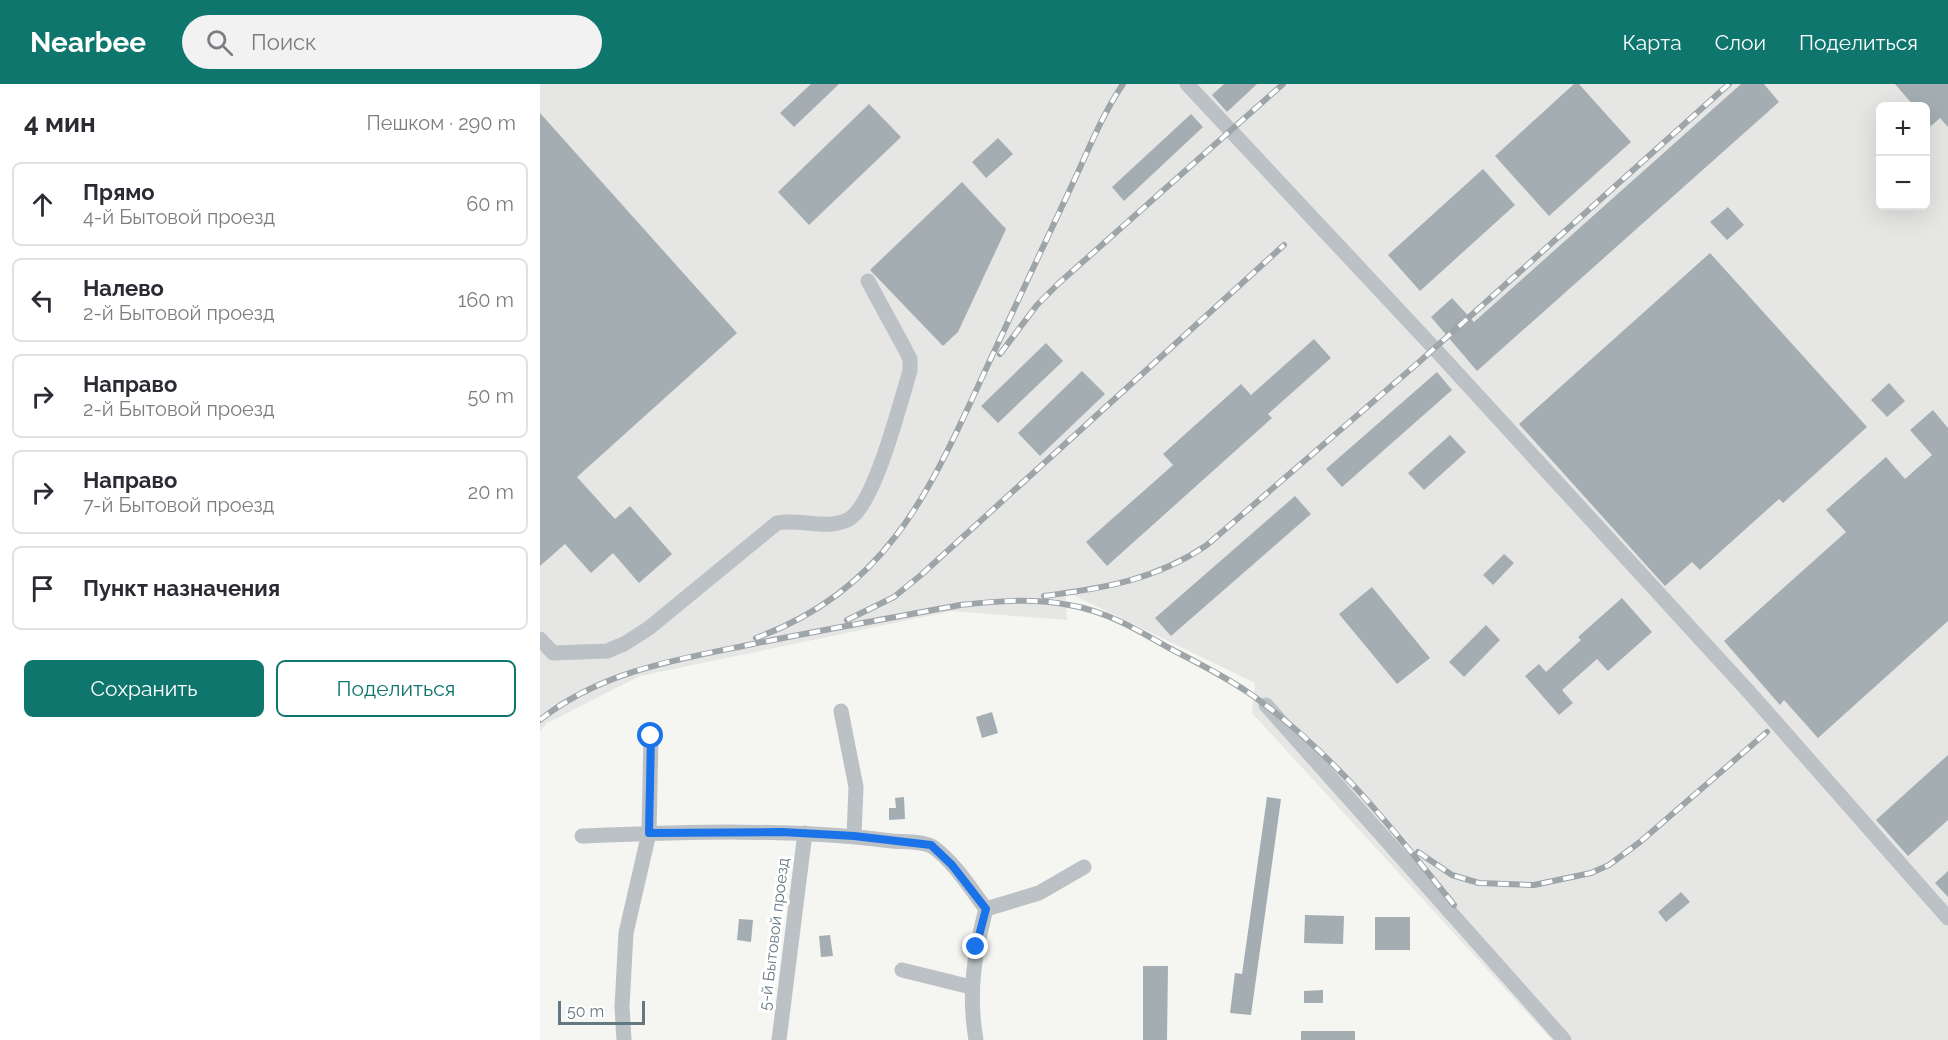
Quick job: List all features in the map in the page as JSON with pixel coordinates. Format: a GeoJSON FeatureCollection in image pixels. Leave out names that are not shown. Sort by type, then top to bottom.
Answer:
{"type":"FeatureCollection","features":[{"type":"Feature","properties":{"kind":"street"},"geometry":{"type":"LineString","coordinates":[[1186,84],[1434,348],[1749,692],[1948,918]]}},
{"type":"Feature","properties":{"kind":"street"},"geometry":{"type":"LineString","coordinates":[[540,639],[547,657],[607,651],[624,644],[648,628],[777,523],[791,520],[830,525],[849,519],[861,507],[873,485],[910,371],[910,359],[868,282]]}},
{"type":"Feature","properties":{"kind":"street"},"geometry":{"type":"LineString","coordinates":[[1266,705],[1564,1040]]}},
{"type":"Feature","properties":{"kind":"street"},"geometry":{"type":"LineString","coordinates":[[841,711],[856,787],[854,836]]}},
{"type":"Feature","properties":{"kind":"street"},"geometry":{"type":"LineString","coordinates":[[624,1040],[622,1007],[626,933],[649,833],[651,736]]}},
{"type":"Feature","properties":{"kind":"street"},"geometry":{"type":"LineString","coordinates":[[582,836],[718,831],[805,833],[931,845],[952,865],[986,909]]}},
{"type":"Feature","properties":{"kind":"street","name":"5-й Бытовой проезд"},"geometry":{"type":"LineString","coordinates":[[779,1040],[805,833]]}},
{"type":"Feature","properties":{"kind":"street"},"geometry":{"type":"LineString","coordinates":[[986,909],[1039,893],[1084,867]]}},
{"type":"Feature","properties":{"kind":"street"},"geometry":{"type":"LineString","coordinates":[[976,1040],[971,987],[976,947],[986,909]]}},
{"type":"Feature","properties":{"kind":"street"},"geometry":{"type":"LineString","coordinates":[[902,970],[971,987]]}},
{"type":"Feature","properties":{"kind":"shaded area"},"geometry":{"type":"Polygon","coordinates":[[[540,84],[1948,84],[1948,1040],[1552,1040],[1252,713],[1255,683],[1065,591],[1067,620],[952,611],[640,676],[547,723],[540,731],[540,84]]]}},
{"type":"Feature","properties":{"kind":"building"},"geometry":{"type":"Polygon","coordinates":[[[811,84],[839,84],[794,127],[780,113],[811,84]]]}},
{"type":"Feature","properties":{"kind":"building"},"geometry":{"type":"Polygon","coordinates":[[[1224,84],[1257,84],[1227,112],[1212,95],[1224,84]]]}},
{"type":"Feature","properties":{"kind":"building"},"geometry":{"type":"Polygon","coordinates":[[[1574,84],[1579,84],[1631,142],[1549,216],[1495,156],[1574,84]]]}},
{"type":"Feature","properties":{"kind":"building"},"geometry":{"type":"Polygon","coordinates":[[[1741,84],[1764,84],[1779,102],[1477,371],[1431,317],[1452,298],[1474,322],[1741,84]]]}},
{"type":"Feature","properties":{"kind":"building"},"geometry":{"type":"Polygon","coordinates":[[[1895,84],[1948,84],[1948,127],[1940,118],[1931,126],[1930,102],[1911,102],[1895,84]]]}},
{"type":"Feature","properties":{"kind":"building"},"geometry":{"type":"Polygon","coordinates":[[[869,104],[901,137],[809,225],[778,192],[869,104]]]}},
{"type":"Feature","properties":{"kind":"building"},"geometry":{"type":"Polygon","coordinates":[[[540,113],[737,333],[577,477],[615,519],[630,506],[672,554],[639,583],[613,553],[591,573],[565,544],[540,566],[540,113]]]}},
{"type":"Feature","properties":{"kind":"building"},"geometry":{"type":"Polygon","coordinates":[[[1191,114],[1203,127],[1124,201],[1112,187],[1191,114]]]}},
{"type":"Feature","properties":{"kind":"building"},"geometry":{"type":"Polygon","coordinates":[[[998,138],[1013,154],[986,178],[972,162],[998,138]]]}},
{"type":"Feature","properties":{"kind":"building"},"geometry":{"type":"Polygon","coordinates":[[[1483,169],[1515,205],[1420,291],[1388,255],[1483,169]]]}},
{"type":"Feature","properties":{"kind":"building"},"geometry":{"type":"Polygon","coordinates":[[[962,182],[1006,229],[958,332],[943,346],[870,270],[962,182]]]}},
{"type":"Feature","properties":{"kind":"building"},"geometry":{"type":"Polygon","coordinates":[[[1728,207],[1744,225],[1727,240],[1710,222],[1728,207]]]}},
{"type":"Feature","properties":{"kind":"building"},"geometry":{"type":"Polygon","coordinates":[[[1710,253],[1867,427],[1783,503],[1779,499],[1700,570],[1692,562],[1665,586],[1519,424],[1710,253]]]}},
{"type":"Feature","properties":{"kind":"building"},"geometry":{"type":"Polygon","coordinates":[[[1314,339],[1331,358],[1268,414],[1272,418],[1107,566],[1086,542],[1173,465],[1163,454],[1241,384],[1251,395],[1314,339]]]}},
{"type":"Feature","properties":{"kind":"building"},"geometry":{"type":"Polygon","coordinates":[[[1046,343],[1063,361],[998,423],[981,406],[1046,343]]]}},
{"type":"Feature","properties":{"kind":"building"},"geometry":{"type":"Polygon","coordinates":[[[1082,371],[1105,394],[1040,456],[1018,433],[1082,371]]]}},
{"type":"Feature","properties":{"kind":"building"},"geometry":{"type":"Polygon","coordinates":[[[1437,372],[1452,390],[1342,487],[1326,469],[1437,372]]]}},
{"type":"Feature","properties":{"kind":"building"},"geometry":{"type":"Polygon","coordinates":[[[1889,383],[1905,401],[1887,417],[1871,400],[1889,383]]]}},
{"type":"Feature","properties":{"kind":"building"},"geometry":{"type":"Polygon","coordinates":[[[1933,410],[1948,428],[1948,621],[1818,738],[1784,700],[1780,705],[1724,641],[1846,532],[1826,510],[1886,457],[1905,479],[1932,455],[1910,430],[1933,410]]]}},
{"type":"Feature","properties":{"kind":"building"},"geometry":{"type":"Polygon","coordinates":[[[1450,435],[1466,452],[1424,490],[1408,473],[1450,435]]]}},
{"type":"Feature","properties":{"kind":"building"},"geometry":{"type":"Polygon","coordinates":[[[1295,496],[1311,514],[1171,636],[1155,618],[1295,496]]]}},
{"type":"Feature","properties":{"kind":"building"},"geometry":{"type":"Polygon","coordinates":[[[1504,554],[1514,563],[1493,585],[1483,575],[1504,554]]]}},
{"type":"Feature","properties":{"kind":"building"},"geometry":{"type":"Polygon","coordinates":[[[1372,587],[1430,658],[1397,684],[1339,614],[1372,587]]]}},
{"type":"Feature","properties":{"kind":"building"},"geometry":{"type":"Polygon","coordinates":[[[1622,598],[1652,632],[1608,671],[1597,659],[1562,690],[1573,703],[1559,715],[1525,676],[1539,664],[1546,672],[1581,640],[1578,637],[1622,598]]]}},
{"type":"Feature","properties":{"kind":"building"},"geometry":{"type":"Polygon","coordinates":[[[1486,625],[1500,640],[1464,677],[1449,662],[1486,625]]]}},
{"type":"Feature","properties":{"kind":"building"},"geometry":{"type":"Polygon","coordinates":[[[992,712],[998,733],[982,738],[976,717],[992,712]]]}},
{"type":"Feature","properties":{"kind":"building"},"geometry":{"type":"Polygon","coordinates":[[[1948,755],[1948,820],[1908,856],[1876,820],[1948,755]]]}},
{"type":"Feature","properties":{"kind":"building"},"geometry":{"type":"Polygon","coordinates":[[[904,797],[905,819],[889,820],[889,808],[896,808],[895,798],[904,797]]]}},
{"type":"Feature","properties":{"kind":"building"},"geometry":{"type":"Polygon","coordinates":[[[1267,797],[1281,799],[1251,1015],[1230,1013],[1235,973],[1242,974],[1267,797]]]}},
{"type":"Feature","properties":{"kind":"building"},"geometry":{"type":"Polygon","coordinates":[[[1948,871],[1948,897],[1935,883],[1948,871]]]}},
{"type":"Feature","properties":{"kind":"building"},"geometry":{"type":"Polygon","coordinates":[[[1681,892],[1690,902],[1666,922],[1658,912],[1681,892]]]}},
{"type":"Feature","properties":{"kind":"building"},"geometry":{"type":"Polygon","coordinates":[[[1305,915],[1344,916],[1343,944],[1304,943],[1305,915]]]}},
{"type":"Feature","properties":{"kind":"building"},"geometry":{"type":"Polygon","coordinates":[[[1375,917],[1410,917],[1410,950],[1375,950],[1375,917]]]}},
{"type":"Feature","properties":{"kind":"building"},"geometry":{"type":"Polygon","coordinates":[[[739,919],[753,920],[751,942],[737,940],[739,919]]]}},
{"type":"Feature","properties":{"kind":"building"},"geometry":{"type":"Polygon","coordinates":[[[830,935],[833,956],[821,957],[819,936],[830,935]]]}},
{"type":"Feature","properties":{"kind":"building"},"geometry":{"type":"Polygon","coordinates":[[[1143,966],[1168,966],[1167,1040],[1143,1040],[1143,966]]]}},
{"type":"Feature","properties":{"kind":"building"},"geometry":{"type":"Polygon","coordinates":[[[1323,990],[1323,1003],[1304,1003],[1304,991],[1323,990]]]}},
{"type":"Feature","properties":{"kind":"building"},"geometry":{"type":"Polygon","coordinates":[[[1301,1031],[1355,1031],[1355,1040],[1301,1040],[1301,1031]]]}},
{"type":"Feature","properties":{"kind":"railway"},"geometry":{"type":"LineString","coordinates":[[756,638],[802,617],[840,592],[872,563],[900,531],[945,456],[1096,133],[1123,84]]}},
{"type":"Feature","properties":{"kind":"railway"},"geometry":{"type":"LineString","coordinates":[[1000,354],[1037,305],[1059,283],[1283,84]]}},
{"type":"Feature","properties":{"kind":"railway"},"geometry":{"type":"LineString","coordinates":[[1044,596],[1129,581],[1168,567],[1207,545],[1418,363],[1729,84]]}},
{"type":"Feature","properties":{"kind":"railway"},"geometry":{"type":"LineString","coordinates":[[847,620],[894,597],[921,575],[1284,245]]}},
{"type":"Feature","properties":{"kind":"railway"},"geometry":{"type":"LineString","coordinates":[[540,720],[564,703],[615,678],[697,655],[960,605],[1001,601],[1069,605],[1109,616],[1133,628],[1230,681],[1279,715],[1334,765],[1384,819],[1454,905]]}},
{"type":"Feature","properties":{"kind":"railway"},"geometry":{"type":"LineString","coordinates":[[1418,852],[1452,875],[1479,883],[1534,885],[1591,873],[1609,865],[1640,842],[1767,732]]}},
{"type":"Feature","properties":{"kind":"route"},"geometry":{"type":"LineString","coordinates":[[651,736],[649,833],[782,832],[854,836],[931,845],[952,865],[986,909],[976,947]]}}]}
